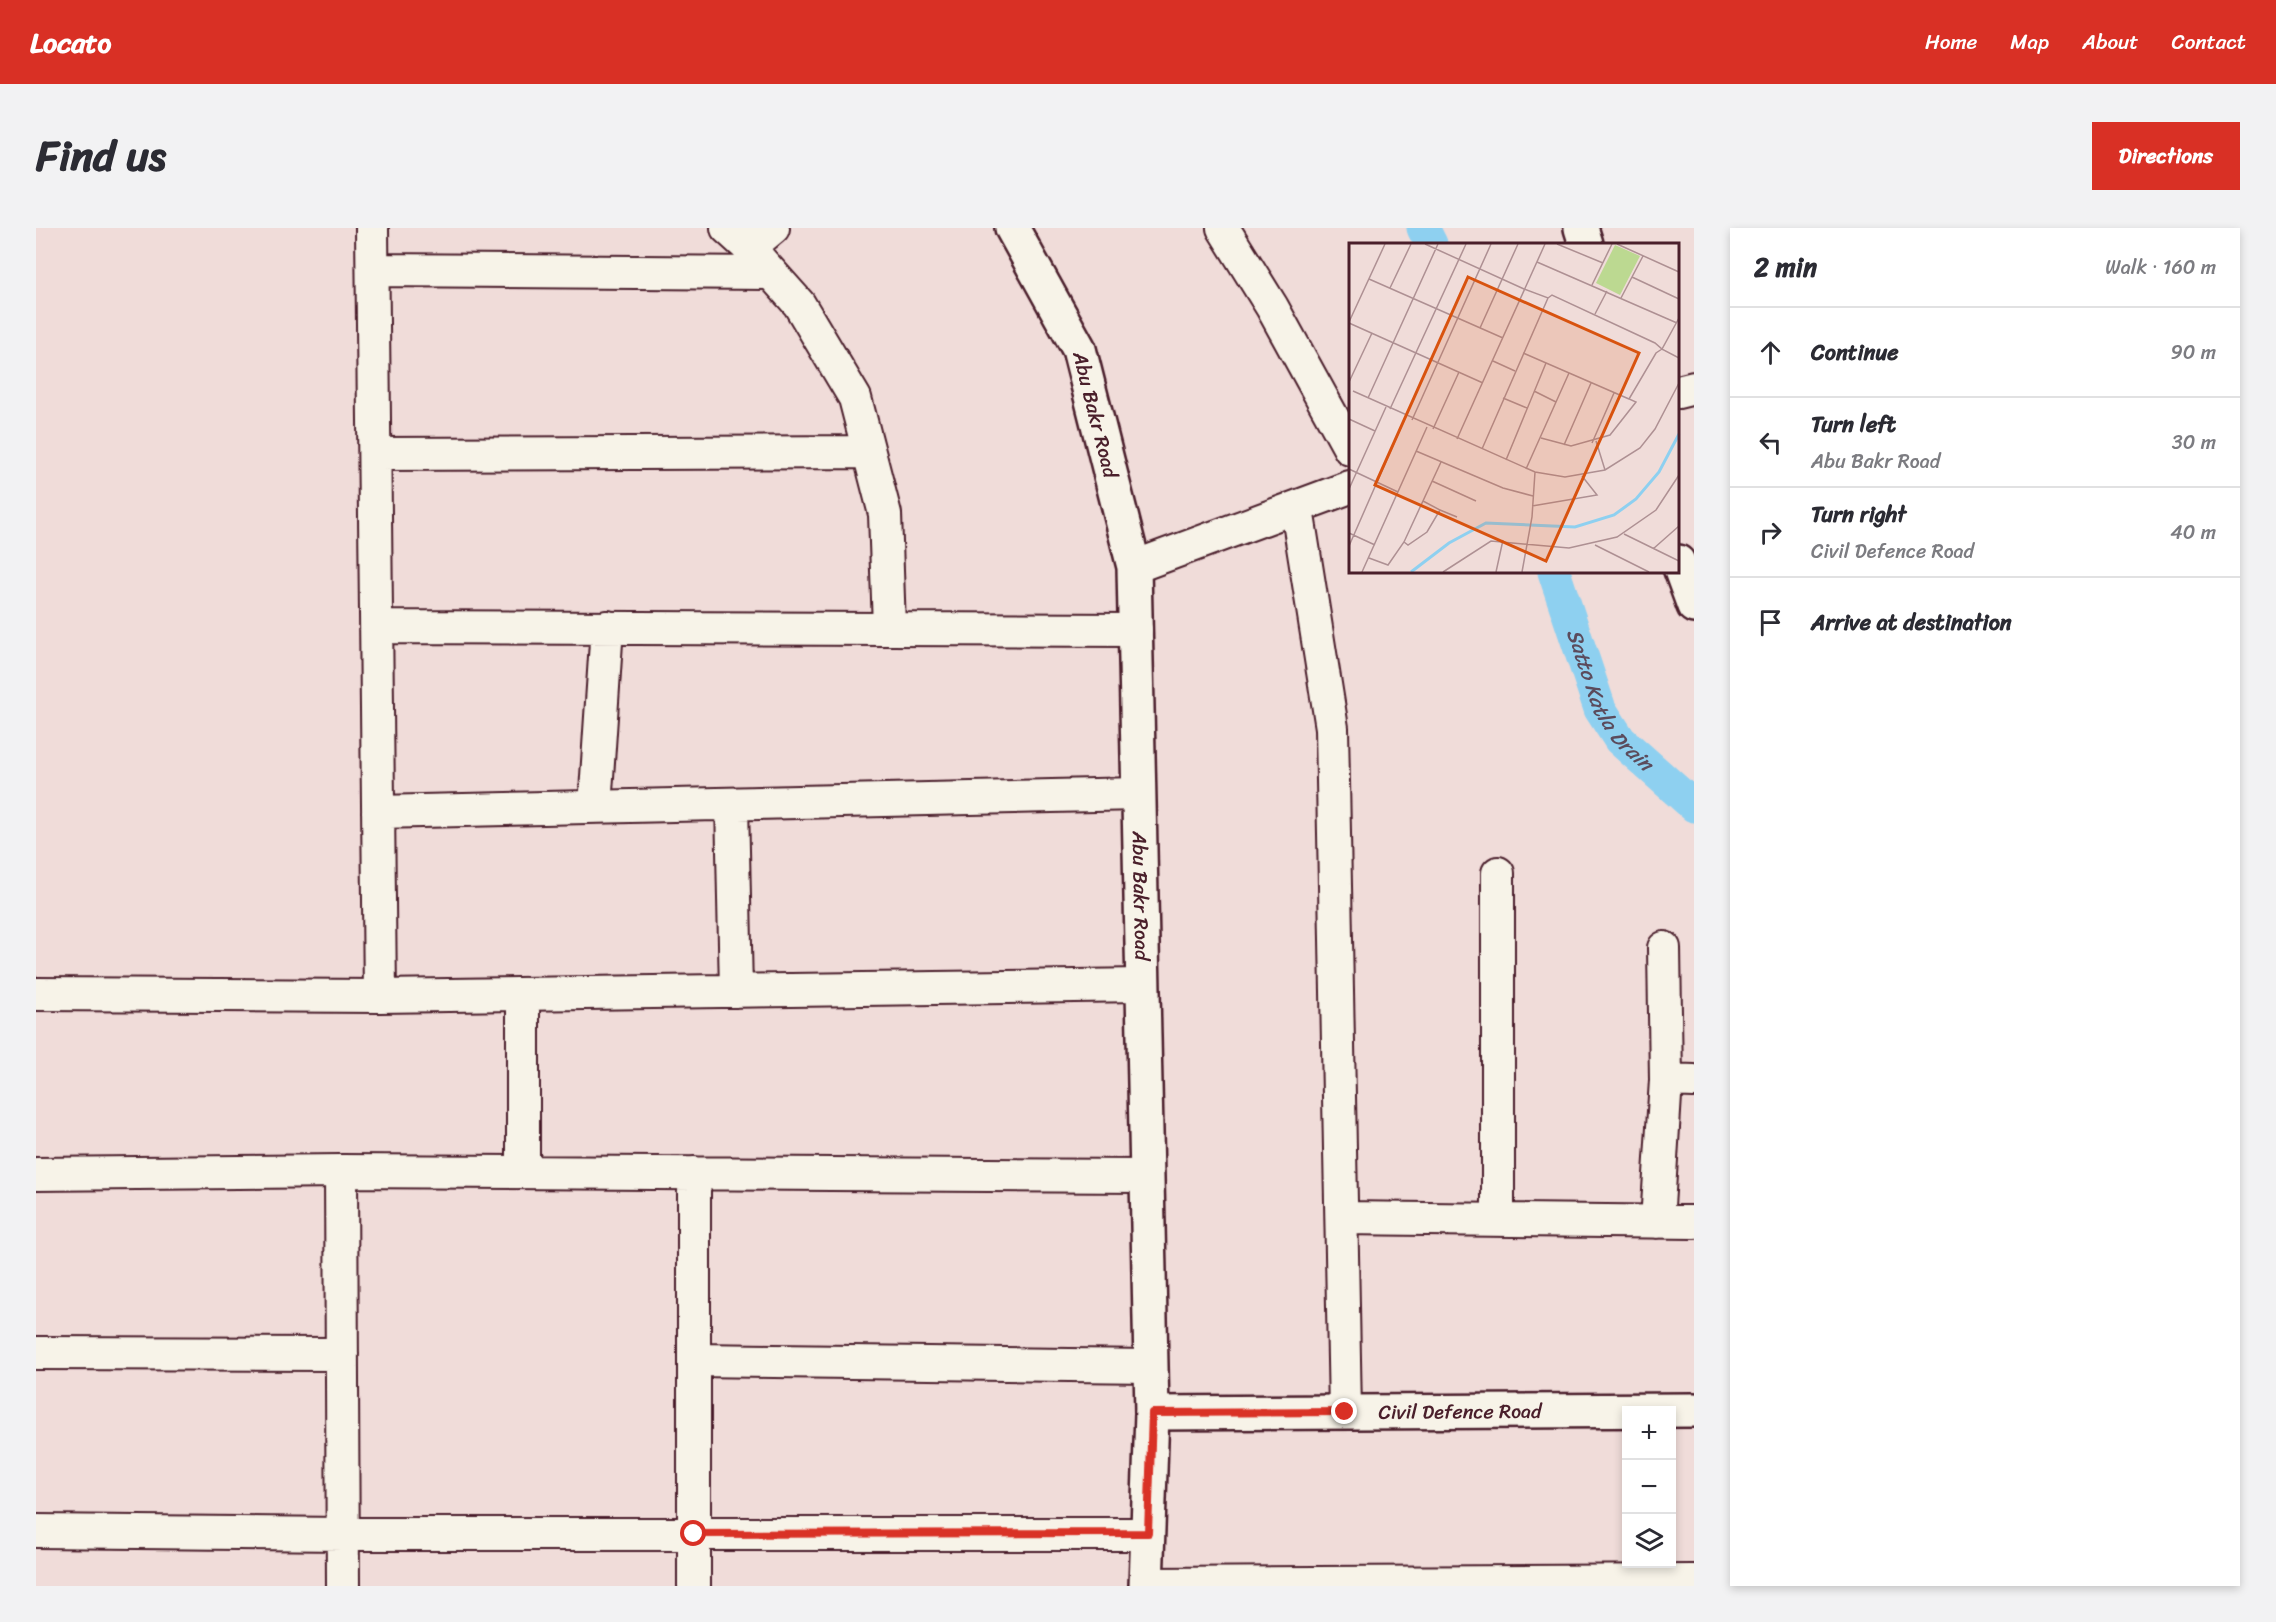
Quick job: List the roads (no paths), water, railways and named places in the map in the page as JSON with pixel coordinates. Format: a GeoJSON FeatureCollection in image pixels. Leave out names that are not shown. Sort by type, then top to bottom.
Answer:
{"type":"FeatureCollection","features":[{"type":"Feature","properties":{"kind":"street"},"geometry":{"type":"LineString","coordinates":[[372,228],[380,996]]}},
{"type":"Feature","properties":{"kind":"street"},"geometry":{"type":"LineString","coordinates":[[773,228],[738,238],[799,304],[855,398],[885,514],[890,627]]}},
{"type":"Feature","properties":{"kind":"street"},"geometry":{"type":"LineString","coordinates":[[1222,228],[1272,307],[1349,447]]}},
{"type":"Feature","properties":{"kind":"street"},"geometry":{"type":"LineString","coordinates":[[1581,228],[1586,243]]}},
{"type":"Feature","properties":{"kind":"street","name":"Abu Bakr Road"},"geometry":{"type":"LineString","coordinates":[[1017,231],[1078,349],[1134,567],[1141,985],[1152,1413],[1146,1585]]}},
{"type":"Feature","properties":{"kind":"street"},"geometry":{"type":"LineString","coordinates":[[374,270],[771,273]]}},
{"type":"Feature","properties":{"kind":"street"},"geometry":{"type":"LineString","coordinates":[[1679,392],[1694,388]]}},
{"type":"Feature","properties":{"kind":"street"},"geometry":{"type":"LineString","coordinates":[[375,454],[869,452]]}},
{"type":"Feature","properties":{"kind":"street"},"geometry":{"type":"LineString","coordinates":[[1134,567],[1297,509],[1349,487]]}},
{"type":"Feature","properties":{"kind":"street"},"geometry":{"type":"LineString","coordinates":[[1297,509],[1332,728],[1345,1412]]}},
{"type":"Feature","properties":{"kind":"street"},"geometry":{"type":"LineString","coordinates":[[1684,569],[1694,606]]}},
{"type":"Feature","properties":{"kind":"street"},"geometry":{"type":"LineString","coordinates":[[377,627],[890,627],[1136,630]]}},
{"type":"Feature","properties":{"kind":"street"},"geometry":{"type":"LineString","coordinates":[[595,807],[607,627]]}},
{"type":"Feature","properties":{"kind":"street"},"geometry":{"type":"LineString","coordinates":[[378,812],[1138,794]]}},
{"type":"Feature","properties":{"kind":"street"},"geometry":{"type":"LineString","coordinates":[[732,804],[735,991]]}},
{"type":"Feature","properties":{"kind":"street"},"geometry":{"type":"LineString","coordinates":[[1498,873],[1498,1220]]}},
{"type":"Feature","properties":{"kind":"street"},"geometry":{"type":"LineString","coordinates":[[1657,1222],[1680,1080],[1664,948]]}},
{"type":"Feature","properties":{"kind":"street"},"geometry":{"type":"LineString","coordinates":[[36,994],[380,996],[1141,985]]}},
{"type":"Feature","properties":{"kind":"street"},"geometry":{"type":"LineString","coordinates":[[523,994],[523,1172]]}},
{"type":"Feature","properties":{"kind":"street"},"geometry":{"type":"LineString","coordinates":[[36,1174],[341,1171],[1146,1176]]}},
{"type":"Feature","properties":{"kind":"street"},"geometry":{"type":"LineString","coordinates":[[341,1171],[343,1586]]}},
{"type":"Feature","properties":{"kind":"street"},"geometry":{"type":"LineString","coordinates":[[694,1173],[694,1586]]}},
{"type":"Feature","properties":{"kind":"street"},"geometry":{"type":"LineString","coordinates":[[1342,1218],[1694,1222]]}},
{"type":"Feature","properties":{"kind":"street"},"geometry":{"type":"LineString","coordinates":[[36,1353],[342,1354]]}},
{"type":"Feature","properties":{"kind":"street"},"geometry":{"type":"LineString","coordinates":[[694,1360],[1151,1366]]}},
{"type":"Feature","properties":{"kind":"street","name":"Civil Defence Road"},"geometry":{"type":"LineString","coordinates":[[1152,1413],[1622,1410]]}},
{"type":"Feature","properties":{"kind":"street","name":"Civil Defence Road"},"geometry":{"type":"LineString","coordinates":[[1676,1410],[1694,1410]]}},
{"type":"Feature","properties":{"kind":"street"},"geometry":{"type":"LineString","coordinates":[[36,1531],[343,1534],[1148,1533]]}},
{"type":"Feature","properties":{"kind":"street"},"geometry":{"type":"LineString","coordinates":[[1146,1585],[1673,1578]]}},
{"type":"Feature","properties":{"kind":"waterway","name":"Satto Katla Drain"},"geometry":{"type":"LineString","coordinates":[[1423,228],[1430,243]]}},
{"type":"Feature","properties":{"kind":"waterway","name":"Satto Katla Drain"},"geometry":{"type":"LineString","coordinates":[[1554,573],[1600,709],[1620,740],[1694,806]]}}]}
